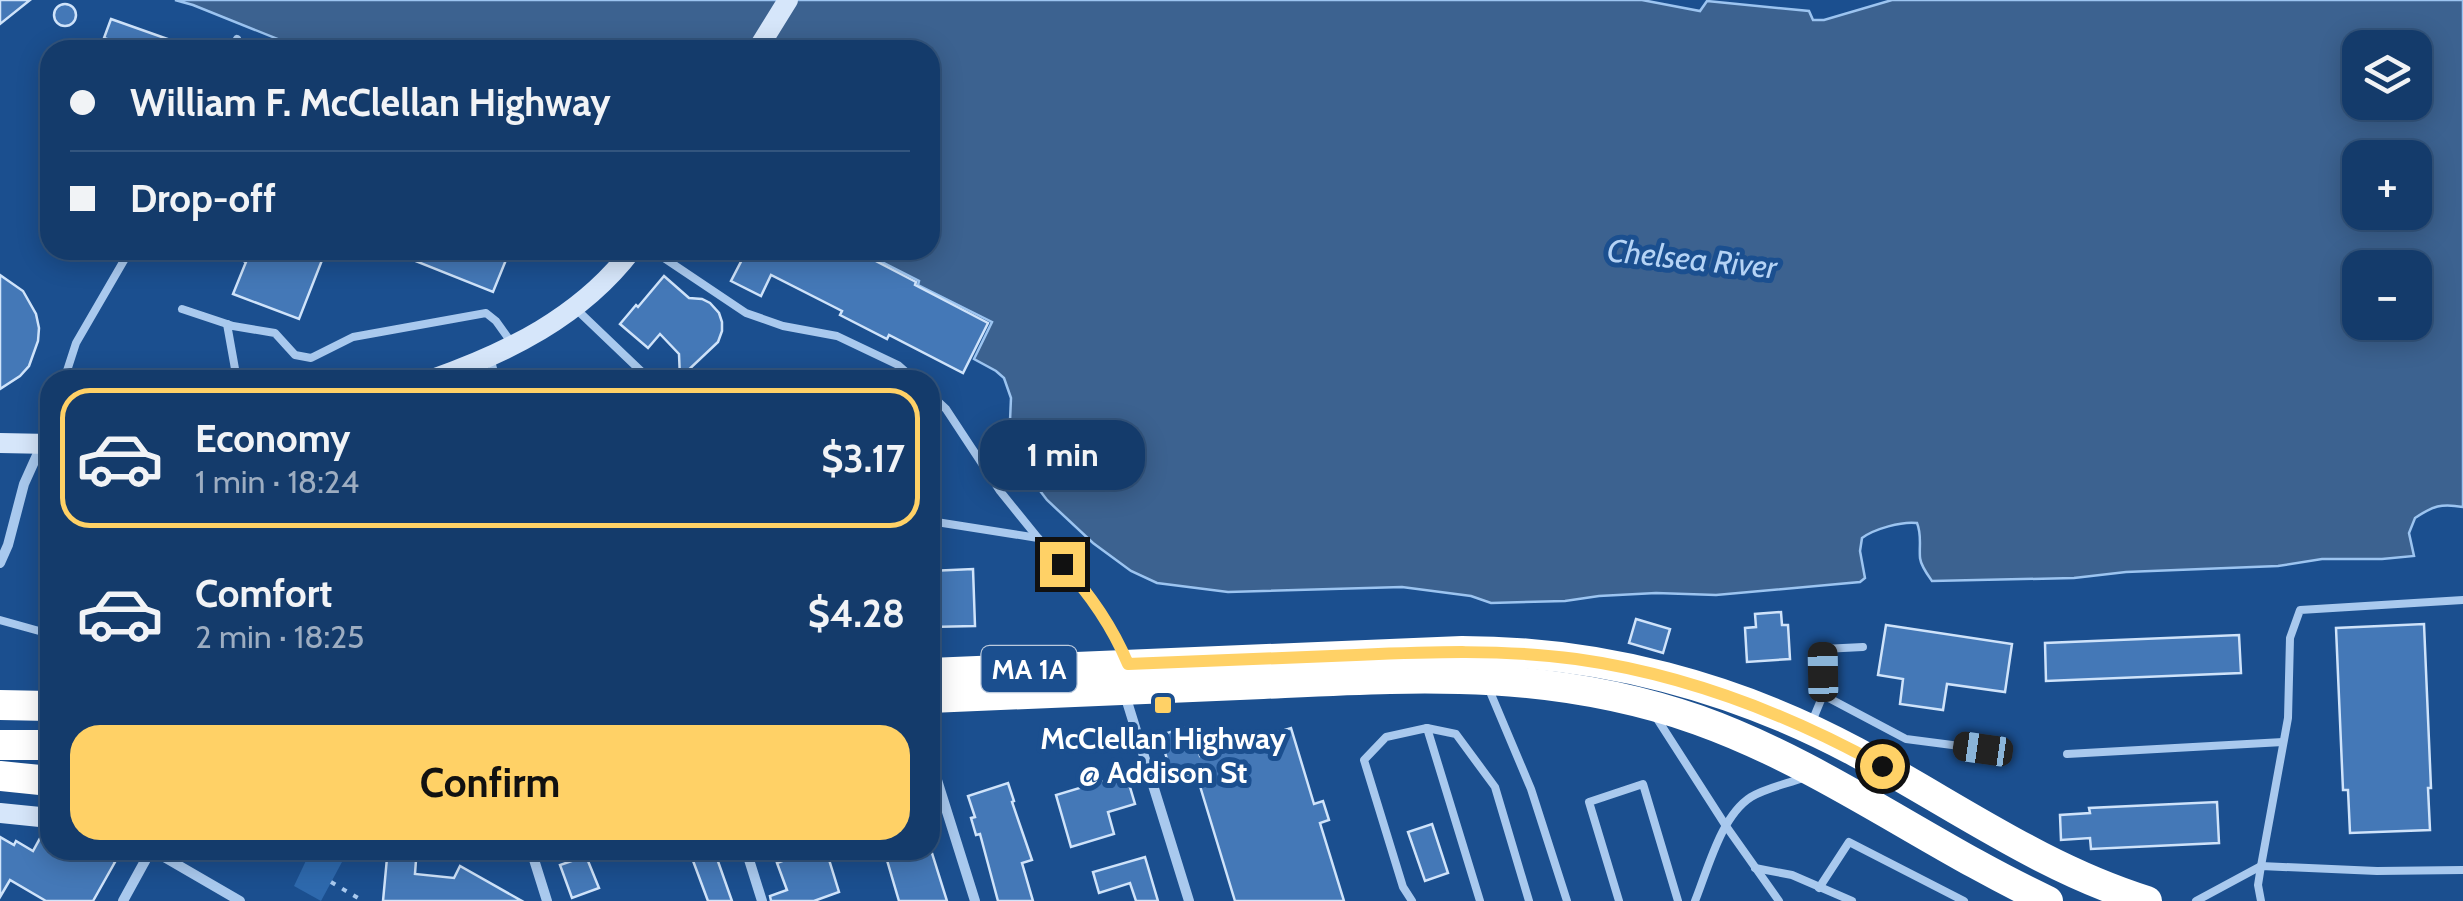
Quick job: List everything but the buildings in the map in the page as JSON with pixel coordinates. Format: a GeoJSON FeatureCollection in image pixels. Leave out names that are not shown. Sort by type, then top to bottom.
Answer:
{"type":"FeatureCollection","features":[{"type":"Feature","properties":{"kind":"highway","name":"MA 1A"},"geometry":{"type":"LineString","coordinates":[[940,697],[1126,677],[1446,651],[1544,656],[1608,665],[1672,679],[1809,729],[1882,766],[2022,848],[2147,901]]}},
{"type":"Feature","properties":{"kind":"highway","name":"MA 1A"},"geometry":{"type":"LineString","coordinates":[[940,673],[1484,679],[1562,686],[1648,705],[1738,736],[1819,773],[2048,901]]}},
{"type":"Feature","properties":{"kind":"highway"},"geometry":{"type":"LineString","coordinates":[[0,705],[40,706]]}},
{"type":"Feature","properties":{"kind":"highway"},"geometry":{"type":"LineString","coordinates":[[0,745],[40,745]]}},
{"type":"Feature","properties":{"kind":"highway"},"geometry":{"type":"LineString","coordinates":[[0,776],[40,780]]}},
{"type":"Feature","properties":{"kind":"main road"},"geometry":{"type":"LineString","coordinates":[[763,40],[788,0]]}},
{"type":"Feature","properties":{"kind":"main road"},"geometry":{"type":"LineString","coordinates":[[456,370],[542,330],[575,308],[624,260]]}},
{"type":"Feature","properties":{"kind":"main road"},"geometry":{"type":"LineString","coordinates":[[0,443],[40,444]]}},
{"type":"Feature","properties":{"kind":"main road"},"geometry":{"type":"LineString","coordinates":[[0,814],[40,817]]}},
{"type":"Feature","properties":{"kind":"street"},"geometry":{"type":"LineString","coordinates":[[0,562],[24,484],[40,455]]}},
{"type":"Feature","properties":{"kind":"street"},"geometry":{"type":"LineString","coordinates":[[1126,677],[1189,901]]}},
{"type":"Feature","properties":{"kind":"street"},"geometry":{"type":"LineString","coordinates":[[940,792],[975,901]]}},
{"type":"Feature","properties":{"kind":"street"},"geometry":{"type":"LineString","coordinates":[[124,901],[146,860]]}},
{"type":"Feature","properties":{"kind":"street"},"geometry":{"type":"LineString","coordinates":[[168,860],[240,901]]}},
{"type":"Feature","properties":{"kind":"street"},"geometry":{"type":"LineString","coordinates":[[534,860],[547,901]]}},
{"type":"Feature","properties":{"kind":"street"},"geometry":{"type":"LineString","coordinates":[[749,860],[762,901]]}},
{"type":"Feature","properties":{"kind":"lane"},"geometry":{"type":"LineString","coordinates":[[67,370],[76,343],[124,260]]}},
{"type":"Feature","properties":{"kind":"lane"},"geometry":{"type":"LineString","coordinates":[[667,260],[746,313],[783,326],[837,336],[904,370]]}},
{"type":"Feature","properties":{"kind":"lane"},"geometry":{"type":"LineString","coordinates":[[575,308],[639,370]]}},
{"type":"Feature","properties":{"kind":"lane"},"geometry":{"type":"LineString","coordinates":[[182,309],[227,324],[276,333],[294,355],[311,358],[353,337],[486,312],[514,346]]}},
{"type":"Feature","properties":{"kind":"lane"},"geometry":{"type":"LineString","coordinates":[[227,324],[235,370]]}},
{"type":"Feature","properties":{"kind":"lane"},"geometry":{"type":"LineString","coordinates":[[490,357],[493,370]]}},
{"type":"Feature","properties":{"kind":"lane"},"geometry":{"type":"LineString","coordinates":[[940,403],[1000,490],[1087,591],[1109,624],[1126,677]]}},
{"type":"Feature","properties":{"kind":"lane"},"geometry":{"type":"LineString","coordinates":[[940,523],[1038,538]]}},
{"type":"Feature","properties":{"kind":"lane"},"geometry":{"type":"LineString","coordinates":[[2261,901],[2258,885],[2290,696],[2290,638],[2300,610],[2463,600]]}},
{"type":"Feature","properties":{"kind":"lane"},"geometry":{"type":"LineString","coordinates":[[0,620],[40,631]]}},
{"type":"Feature","properties":{"kind":"lane"},"geometry":{"type":"LineString","coordinates":[[1809,729],[1824,696],[1823,648],[1863,647]]}},
{"type":"Feature","properties":{"kind":"lane"},"geometry":{"type":"LineString","coordinates":[[1484,679],[1531,789],[1566,901]]}},
{"type":"Feature","properties":{"kind":"lane"},"geometry":{"type":"LineString","coordinates":[[1824,696],[1906,738],[1983,749]]}},
{"type":"Feature","properties":{"kind":"lane"},"geometry":{"type":"LineString","coordinates":[[1648,705],[1779,901]]}},
{"type":"Feature","properties":{"kind":"lane"},"geometry":{"type":"LineString","coordinates":[[1412,901],[1403,887],[1364,760],[1386,737],[1427,728],[1456,734],[1495,787],[1529,901]]}},
{"type":"Feature","properties":{"kind":"lane"},"geometry":{"type":"LineString","coordinates":[[1427,728],[1480,901]]}},
{"type":"Feature","properties":{"kind":"lane"},"geometry":{"type":"LineString","coordinates":[[2068,754],[2283,742]]}},
{"type":"Feature","properties":{"kind":"lane"},"geometry":{"type":"LineString","coordinates":[[1695,901],[1733,813],[1754,795],[1819,773]]}},
{"type":"Feature","properties":{"kind":"lane"},"geometry":{"type":"LineString","coordinates":[[1618,901],[1589,802],[1643,784],[1678,901]]}},
{"type":"Feature","properties":{"kind":"lane"},"geometry":{"type":"LineString","coordinates":[[1820,888],[1849,842],[1964,901]]}},
{"type":"Feature","properties":{"kind":"lane"},"geometry":{"type":"LineString","coordinates":[[2196,901],[2261,866],[2463,870]]}},
{"type":"Feature","properties":{"kind":"lane"},"geometry":{"type":"LineString","coordinates":[[1755,868],[1792,875],[1852,901]]}},
{"type":"Feature","properties":{"kind":"path"},"geometry":{"type":"LineString","coordinates":[[331,882],[363,901]]}},
{"type":"Feature","properties":{"kind":"shaded area"},"geometry":{"type":"Polygon","coordinates":[[[306,860],[342,862],[321,901],[294,886],[306,860]]]}},
{"type":"Feature","properties":{"kind":"water","name":"Chelsea River"},"geometry":{"type":"Polygon","coordinates":[[[175,0],[1642,0],[1700,11],[1707,1],[1809,11],[1813,20],[1824,20],[1892,0],[2463,0],[2463,507],[2438,506],[2415,518],[2409,533],[2414,556],[2074,578],[1932,581],[1921,561],[1917,523],[1911,523],[1896,524],[1862,538],[1865,578],[1860,582],[1716,595],[1656,593],[1491,603],[1471,596],[1402,587],[1228,592],[1157,583],[1131,571],[1093,543],[1047,500],[1028,475],[1010,421],[1011,398],[1004,378],[974,359],[992,322],[878,260],[940,260],[940,40],[280,40],[175,0]]]}},
{"type":"Feature","properties":{"kind":"place","name":"McClellan Highway @ Addison St"},"geometry":{"type":"Point","coordinates":[1163,705]}},
{"type":"Feature","properties":{"kind":"route"},"geometry":{"type":"LineString","coordinates":[[1062,564],[1099,608],[1128,664],[1446,651],[1576,659],[1704,688],[1794,722],[1882,766]]}}]}
